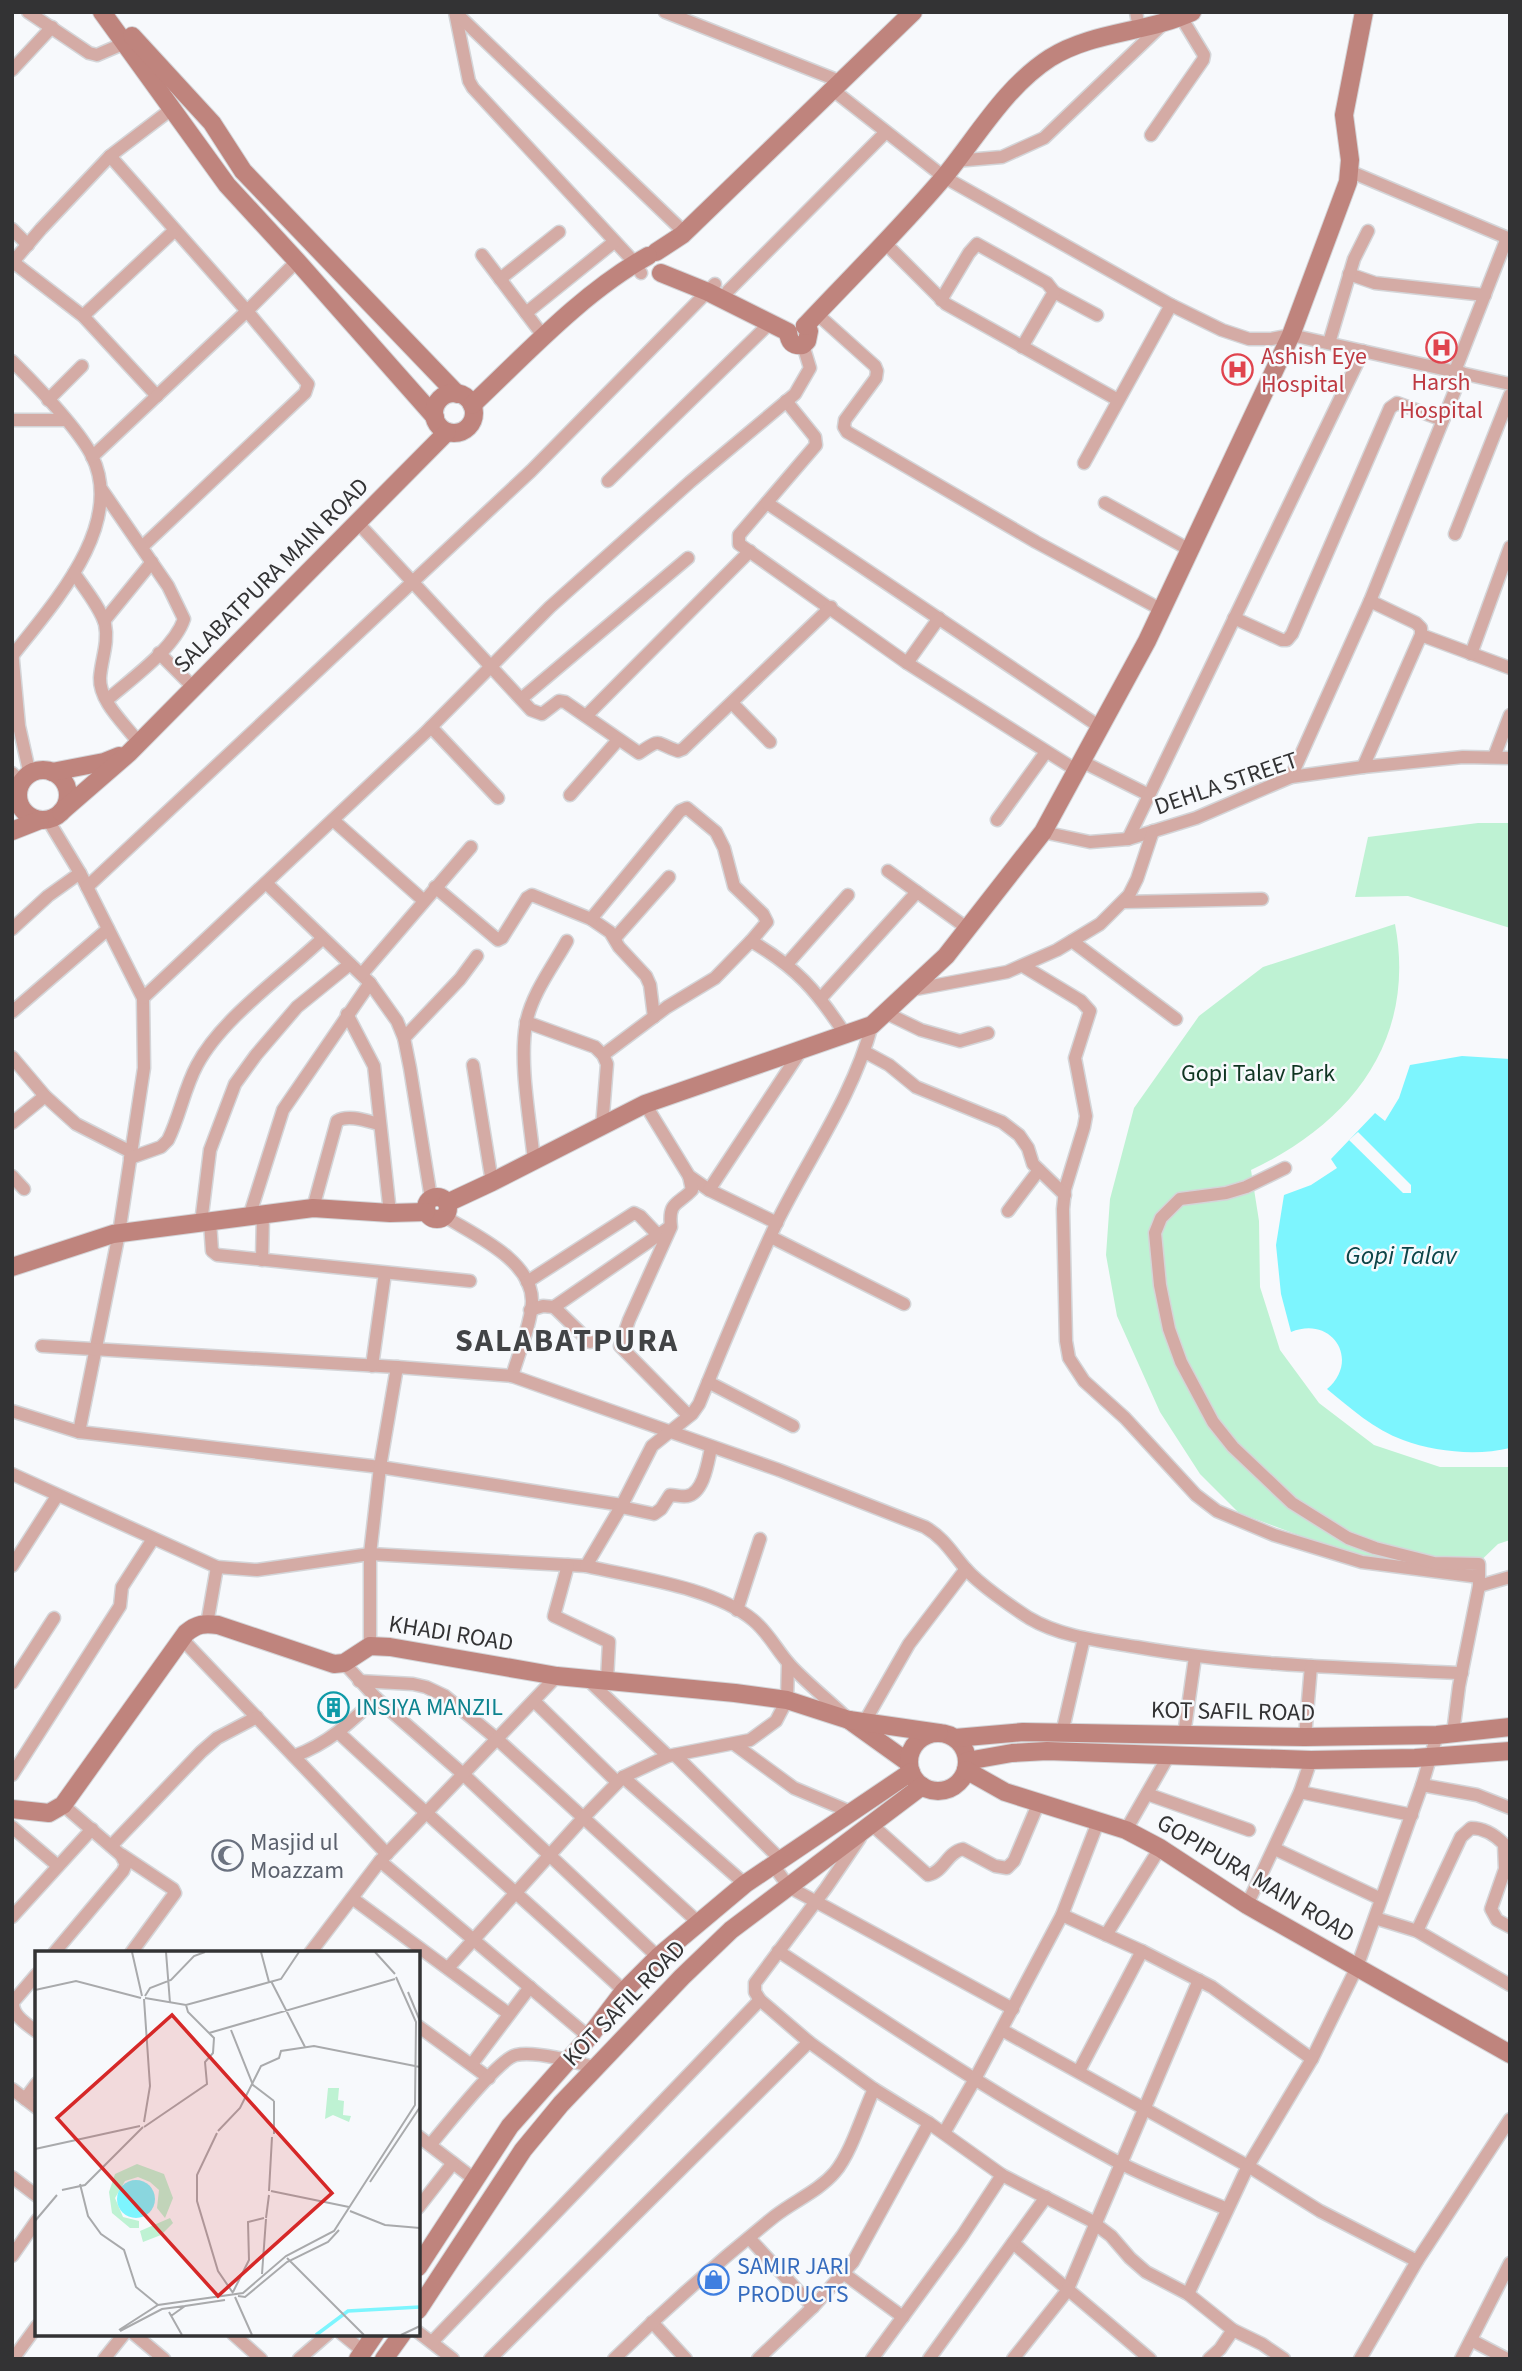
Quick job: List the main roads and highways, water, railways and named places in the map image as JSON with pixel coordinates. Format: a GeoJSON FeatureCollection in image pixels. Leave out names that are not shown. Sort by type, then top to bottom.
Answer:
{"type":"FeatureCollection","features":[{"type":"Feature","properties":{"kind":"water","name":"Gopi Talav"},"geometry":{"type":"Polygon","coordinates":[[[1462,1056],[1510,1059],[1510,1448],[1484,1452],[1442,1450],[1393,1436],[1354,1411],[1327,1389],[1337,1378],[1341,1354],[1337,1343],[1319,1330],[1306,1328],[1291,1332],[1281,1294],[1276,1245],[1284,1195],[1311,1185],[1337,1168],[1331,1159],[1375,1113],[1385,1121],[1399,1098],[1410,1065],[1462,1056]]]}},
{"type":"Feature","properties":{"kind":"place","name":"Harsh Hospital"},"geometry":{"type":"Point","coordinates":[1441,348]}},
{"type":"Feature","properties":{"kind":"place","name":"Ashish Eye Hospital"},"geometry":{"type":"Point","coordinates":[1238,370]}},
{"type":"Feature","properties":{"kind":"place","name":"INSIYA MANZIL"},"geometry":{"type":"Point","coordinates":[333,1707]}},
{"type":"Feature","properties":{"kind":"place","name":"Masjid ul Moazzam"},"geometry":{"type":"Point","coordinates":[227,1856]}},
{"type":"Feature","properties":{"kind":"place","name":"SAMIR JARI PRODUCTS"},"geometry":{"type":"Point","coordinates":[714,2280]}},
{"type":"Feature","properties":{"kind":"district","name":"SALABATPURA"},"geometry":{"type":"Point","coordinates":[567,1340]}},
{"type":"Feature","properties":{"kind":"park label","name":"Gopi Talav Park"},"geometry":{"type":"Point","coordinates":[1258,1073]}}]}
